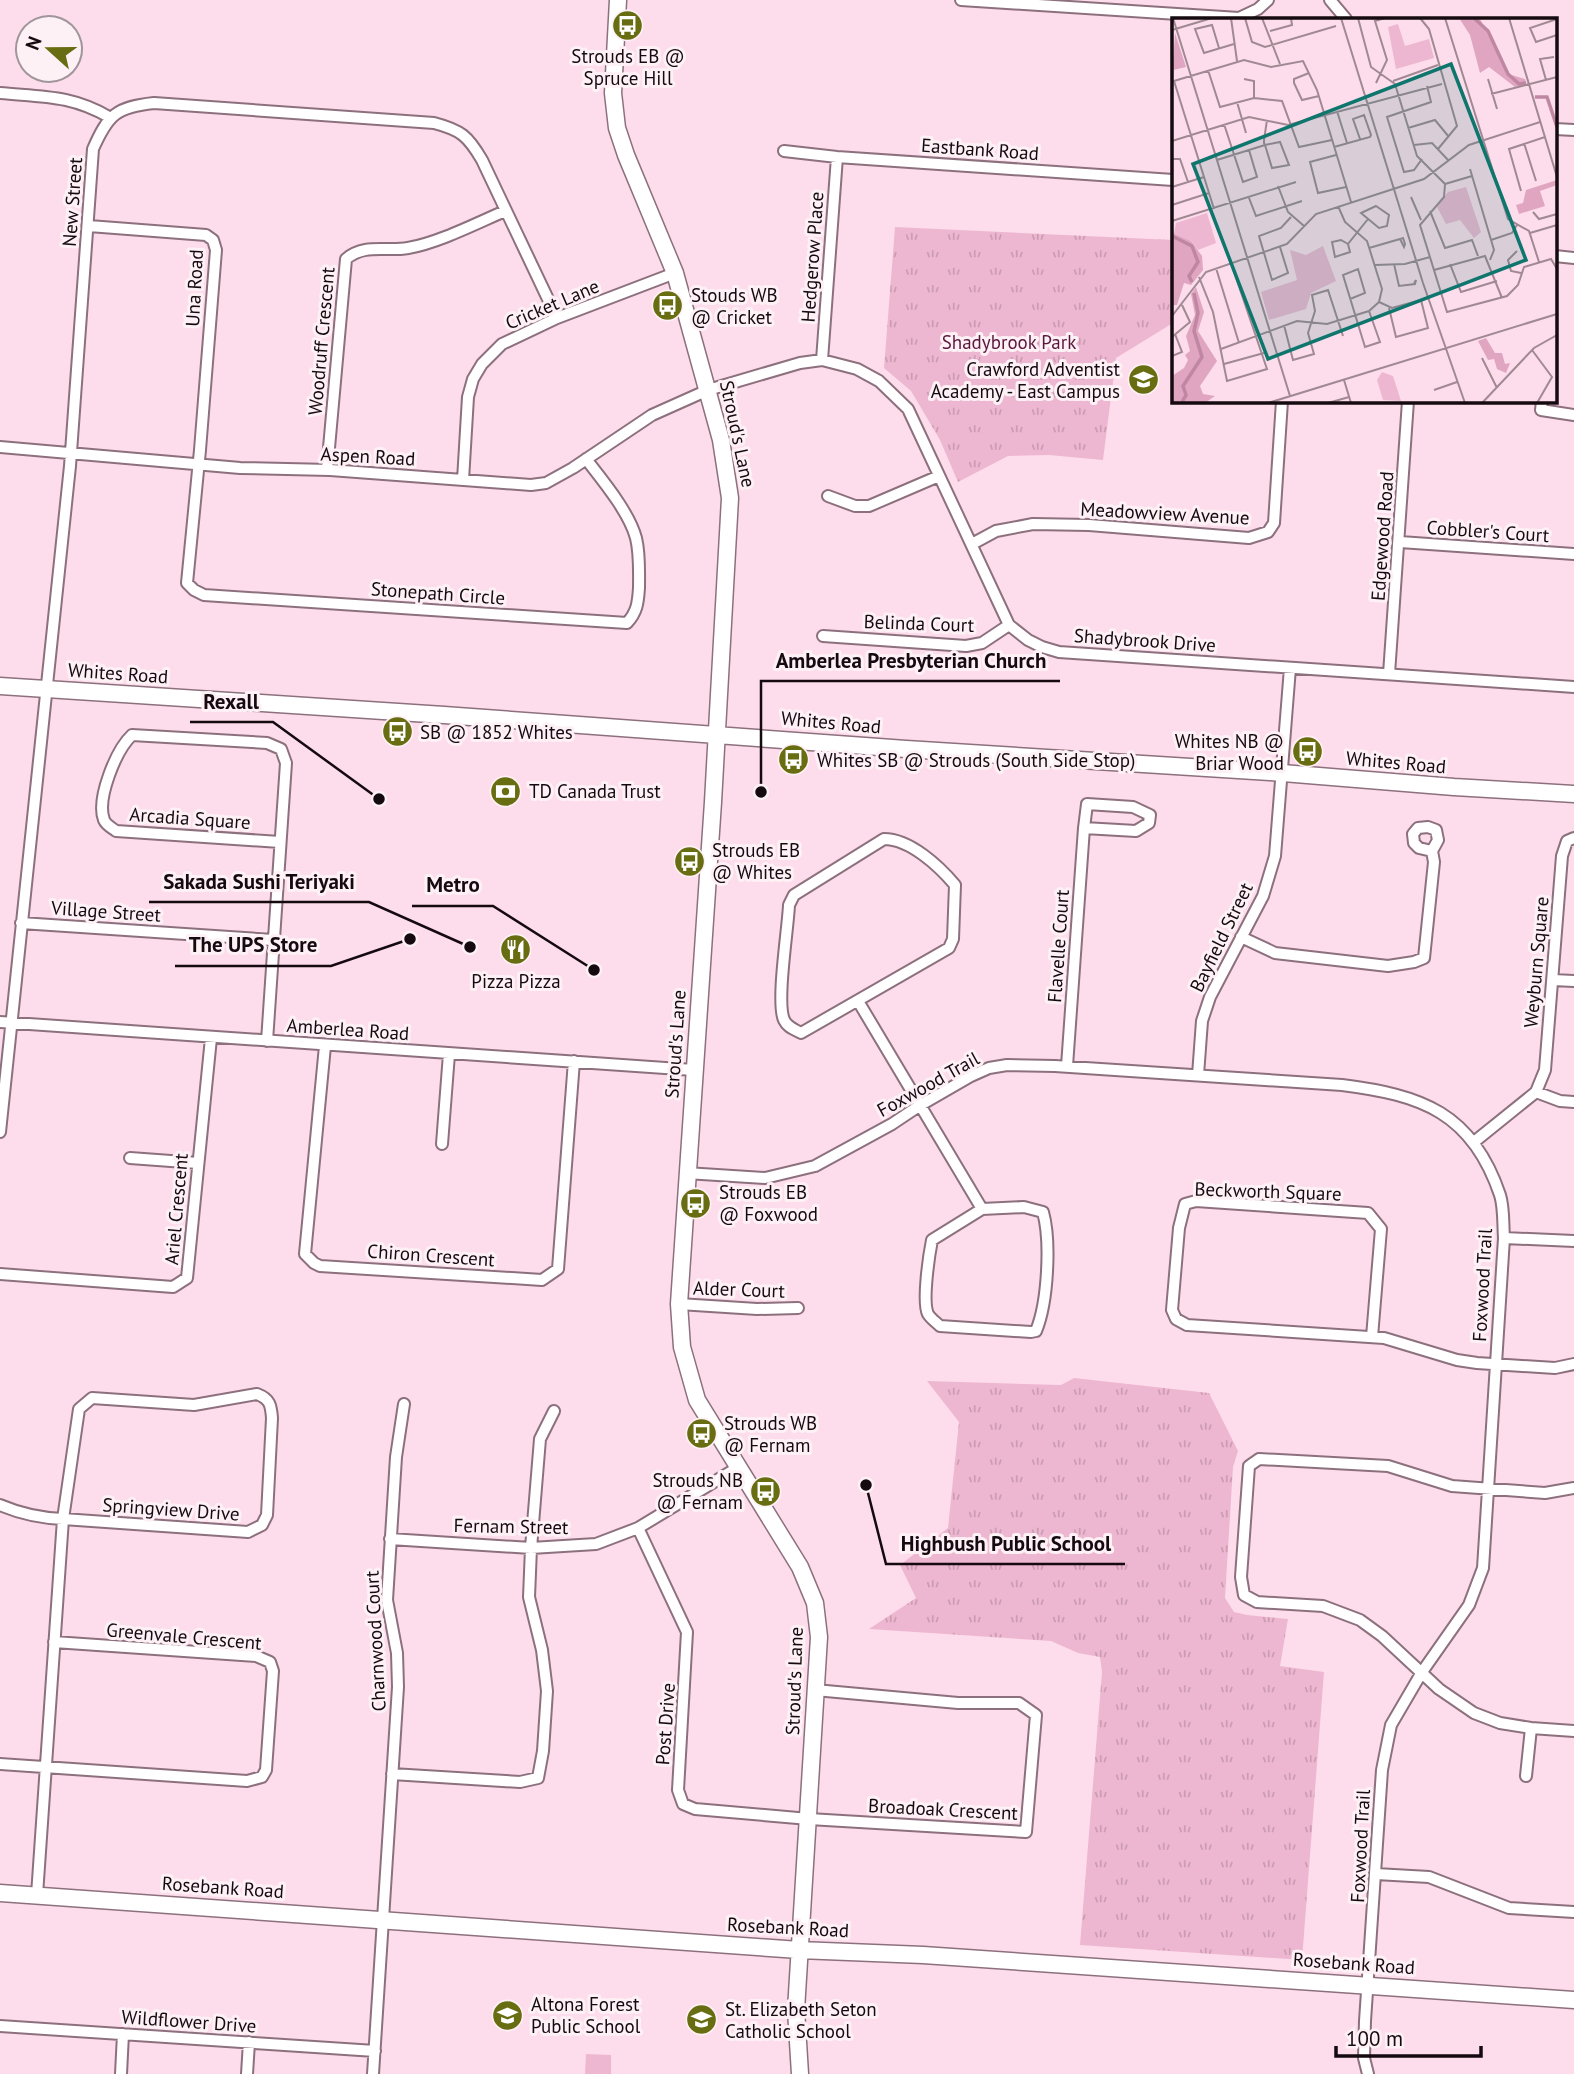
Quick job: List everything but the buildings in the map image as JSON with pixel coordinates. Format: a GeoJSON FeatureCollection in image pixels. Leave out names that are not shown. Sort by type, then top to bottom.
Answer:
{"type":"FeatureCollection","features":[{"type":"Feature","properties":{"kind":"street","name":"Stroud's Lane"},"geometry":{"type":"LineString","coordinates":[[618,0],[613,93],[617,128],[675,273],[721,440],[730,498],[679,1304],[682,1347],[697,1400],[800,1567],[815,1603],[819,1637],[796,2010],[800,2074]]}},
{"type":"Feature","properties":{"kind":"street"},"geometry":{"type":"LineString","coordinates":[[961,0],[1239,18],[1258,9],[1268,0]]}},
{"type":"Feature","properties":{"kind":"street"},"geometry":{"type":"LineString","coordinates":[[1330,0],[1345,18]]}},
{"type":"Feature","properties":{"kind":"street"},"geometry":{"type":"LineString","coordinates":[[0,93],[66,99],[85,104],[109,117],[137,105],[154,103],[434,123],[448,127],[469,139],[482,160],[557,318]]}},
{"type":"Feature","properties":{"kind":"street","name":"New Street"},"geometry":{"type":"LineString","coordinates":[[0,1132],[5,1022],[20,923],[71,453],[93,149],[109,117]]}},
{"type":"Feature","properties":{"kind":"street"},"geometry":{"type":"LineString","coordinates":[[1556,129],[1574,130]]}},
{"type":"Feature","properties":{"kind":"street","name":"Eastbank Road"},"geometry":{"type":"LineString","coordinates":[[784,151],[1172,180]]}},
{"type":"Feature","properties":{"kind":"street","name":"Hedgerow Place"},"geometry":{"type":"LineString","coordinates":[[822,360],[837,157]]}},
{"type":"Feature","properties":{"kind":"street","name":"Woodruff Crescent"},"geometry":{"type":"LineString","coordinates":[[327,470],[346,259],[356,251],[370,248],[397,250],[415,247],[505,211]]}},
{"type":"Feature","properties":{"kind":"street","name":"Una Road"},"geometry":{"type":"LineString","coordinates":[[89,226],[206,235],[214,240],[216,250],[199,465]]}},
{"type":"Feature","properties":{"kind":"street"},"geometry":{"type":"LineString","coordinates":[[1556,256],[1574,257]]}},
{"type":"Feature","properties":{"kind":"street","name":"Cricket Lane"},"geometry":{"type":"LineString","coordinates":[[463,480],[468,397],[473,379],[482,364],[502,344],[557,318],[675,273]]}},
{"type":"Feature","properties":{"kind":"street"},"geometry":{"type":"LineString","coordinates":[[708,390],[800,363],[822,360],[857,369],[879,381],[908,409],[1009,625]]}},
{"type":"Feature","properties":{"kind":"street","name":"Aspen Road"},"geometry":{"type":"LineString","coordinates":[[0,447],[199,465],[327,470],[531,485],[546,483],[652,415],[708,390]]}},
{"type":"Feature","properties":{"kind":"street","name":"Meadowview Avenue"},"geometry":{"type":"LineString","coordinates":[[972,544],[996,531],[1033,524],[1088,525],[1249,538],[1268,532],[1275,523],[1282,402]]}},
{"type":"Feature","properties":{"kind":"street","name":"Edgewood Road"},"geometry":{"type":"LineString","coordinates":[[1390,674],[1408,402]]}},
{"type":"Feature","properties":{"kind":"street"},"geometry":{"type":"LineString","coordinates":[[1542,402],[1541,410],[1574,415]]}},
{"type":"Feature","properties":{"kind":"street","name":"Stonepath Circle"},"geometry":{"type":"LineString","coordinates":[[199,465],[187,583],[204,594],[627,623],[636,613],[638,604],[637,540],[631,524],[586,459]]}},
{"type":"Feature","properties":{"kind":"street"},"geometry":{"type":"LineString","coordinates":[[828,496],[855,506],[869,506],[939,476]]}},
{"type":"Feature","properties":{"kind":"street","name":"Cobbler's Court"},"geometry":{"type":"LineString","coordinates":[[1400,542],[1574,554]]}},
{"type":"Feature","properties":{"kind":"street","name":"Shadybrook Drive"},"geometry":{"type":"LineString","coordinates":[[1009,625],[1028,640],[1059,652],[1574,687]]}},
{"type":"Feature","properties":{"kind":"street","name":"Belinda Court"},"geometry":{"type":"LineString","coordinates":[[823,636],[965,646],[982,643],[1009,625]]}},
{"type":"Feature","properties":{"kind":"street","name":"Bayfield Street"},"geometry":{"type":"LineString","coordinates":[[1198,1075],[1202,1021],[1210,997],[1263,896],[1275,856],[1290,668]]}},
{"type":"Feature","properties":{"kind":"street","name":"Whites Road"},"geometry":{"type":"LineString","coordinates":[[0,686],[716,734],[1454,788],[1574,794]]}},
{"type":"Feature","properties":{"kind":"street","name":"Arcadia Square"},"geometry":{"type":"LineString","coordinates":[[267,1041],[286,763],[281,749],[267,743],[132,735],[121,746],[111,768],[102,809],[105,823],[116,831],[279,842]]}},
{"type":"Feature","properties":{"kind":"street","name":"Flavelle Court"},"geometry":{"type":"LineString","coordinates":[[1067,1066],[1084,828],[1087,804],[1133,807],[1150,815],[1149,823],[1136,831],[1084,828]]}},
{"type":"Feature","properties":{"kind":"street","name":"Weyburn Square"},"geometry":{"type":"LineString","coordinates":[[1536,1092],[1545,1070],[1562,856],[1567,841],[1574,838]]}},
{"type":"Feature","properties":{"kind":"street"},"geometry":{"type":"LineString","coordinates":[[884,839],[893,839],[913,849],[942,871],[955,885],[953,939],[949,947],[858,1001],[801,1033],[788,1027],[783,1017],[781,1000],[789,905],[794,895],[884,839]]}},
{"type":"Feature","properties":{"kind":"street"},"geometry":{"type":"LineString","coordinates":[[1241,937],[1275,953],[1388,965],[1424,958],[1434,862],[1432,851]]}},
{"type":"Feature","properties":{"kind":"street","name":"Village Street"},"geometry":{"type":"LineString","coordinates":[[20,923],[273,940]]}},
{"type":"Feature","properties":{"kind":"street"},"geometry":{"type":"LineString","coordinates":[[1553,980],[1574,981]]}},
{"type":"Feature","properties":{"kind":"street"},"geometry":{"type":"LineString","coordinates":[[858,1001],[982,1209]]}},
{"type":"Feature","properties":{"kind":"street","name":"Amberlea Road"},"geometry":{"type":"LineString","coordinates":[[5,1022],[694,1070]]}},
{"type":"Feature","properties":{"kind":"street","name":"Ariel Crescent"},"geometry":{"type":"LineString","coordinates":[[0,1274],[173,1287],[187,1278],[211,1038]]}},
{"type":"Feature","properties":{"kind":"street","name":"Chiron Crescent"},"geometry":{"type":"LineString","coordinates":[[325,1046],[305,1254],[314,1264],[542,1280],[558,1269],[574,1061]]}},
{"type":"Feature","properties":{"kind":"street"},"geometry":{"type":"LineString","coordinates":[[442,1144],[449,1054]]}},
{"type":"Feature","properties":{"kind":"street","name":"Foxwood Trail"},"geometry":{"type":"LineString","coordinates":[[686,1173],[765,1178],[815,1166],[989,1068],[1007,1065],[1067,1066],[1386,1090],[1420,1101],[1451,1118],[1474,1142],[1501,1196],[1504,1238],[1483,1568],[1469,1605],[1422,1672],[1391,1725],[1382,1770],[1364,2059],[1367,2074]]}},
{"type":"Feature","properties":{"kind":"street"},"geometry":{"type":"LineString","coordinates":[[1474,1142],[1536,1092],[1560,1101],[1574,1102]]}},
{"type":"Feature","properties":{"kind":"street"},"geometry":{"type":"LineString","coordinates":[[130,1158],[198,1163]]}},
{"type":"Feature","properties":{"kind":"street","name":"Beckworth Square"},"geometry":{"type":"LineString","coordinates":[[1373,1337],[1381,1229],[1368,1213],[1196,1201],[1185,1205],[1179,1228],[1172,1310],[1176,1319],[1187,1325],[1384,1338],[1457,1360],[1496,1365],[1555,1368],[1574,1364]]}},
{"type":"Feature","properties":{"kind":"street"},"geometry":{"type":"LineString","coordinates":[[1024,1207],[1044,1212],[1048,1231],[1042,1316],[1037,1331],[940,1326],[926,1312],[928,1261],[932,1240],[982,1209],[1024,1207]]}},
{"type":"Feature","properties":{"kind":"street"},"geometry":{"type":"LineString","coordinates":[[1504,1238],[1574,1241]]}},
{"type":"Feature","properties":{"kind":"street","name":"Alder Court"},"geometry":{"type":"LineString","coordinates":[[679,1304],[757,1309],[798,1308]]}},
{"type":"Feature","properties":{"kind":"street","name":"Springview Drive"},"geometry":{"type":"LineString","coordinates":[[37,1895],[63,1518],[79,1409],[92,1398],[194,1405],[257,1394],[266,1398],[271,1405],[267,1515],[262,1525],[248,1532],[63,1518]]}},
{"type":"Feature","properties":{"kind":"street","name":"Charnwood Court"},"geometry":{"type":"LineString","coordinates":[[373,2074],[398,1687],[397,1653],[387,1600],[396,1457],[404,1404]]}},
{"type":"Feature","properties":{"kind":"street"},"geometry":{"type":"LineString","coordinates":[[392,1774],[520,1782],[538,1778],[543,1751],[547,1691],[542,1650],[529,1597],[531,1548],[540,1439],[554,1411]]}},
{"type":"Feature","properties":{"kind":"street"},"geometry":{"type":"LineString","coordinates":[[1574,1488],[1545,1493],[1452,1486],[1388,1466],[1259,1459],[1249,1466],[1241,1577],[1244,1595],[1257,1602],[1323,1606],[1360,1620],[1382,1636],[1455,1702],[1474,1713],[1500,1723],[1574,1731]]}},
{"type":"Feature","properties":{"kind":"street","name":"Fernam Street"},"geometry":{"type":"LineString","coordinates":[[390,1539],[531,1548],[596,1544],[638,1528],[737,1468]]}},
{"type":"Feature","properties":{"kind":"street"},"geometry":{"type":"LineString","coordinates":[[0,1505],[22,1514],[63,1518]]}},
{"type":"Feature","properties":{"kind":"street","name":"Post Drive"},"geometry":{"type":"LineString","coordinates":[[638,1528],[687,1632],[678,1796],[683,1804],[695,1809],[809,1819]]}},
{"type":"Feature","properties":{"kind":"street","name":"Greenvale Crescent"},"geometry":{"type":"LineString","coordinates":[[46,1767],[247,1781],[262,1777],[268,1756],[273,1671],[270,1662],[256,1656],[54,1642]]}},
{"type":"Feature","properties":{"kind":"street","name":"Broadoak Crescent"},"geometry":{"type":"LineString","coordinates":[[809,1819],[1026,1832],[1036,1715],[1019,1703],[958,1703],[815,1690]]}},
{"type":"Feature","properties":{"kind":"street"},"geometry":{"type":"LineString","coordinates":[[1526,1776],[1531,1728]]}},
{"type":"Feature","properties":{"kind":"street"},"geometry":{"type":"LineString","coordinates":[[0,1764],[46,1767]]}},
{"type":"Feature","properties":{"kind":"street"},"geometry":{"type":"LineString","coordinates":[[1376,1874],[1429,1877],[1509,1908],[1574,1912]]}},
{"type":"Feature","properties":{"kind":"street","name":"Rosebank Road"},"geometry":{"type":"LineString","coordinates":[[0,1894],[383,1919],[528,1932],[1369,1984],[1574,2000]]}},
{"type":"Feature","properties":{"kind":"street","name":"Wildflower Drive"},"geometry":{"type":"LineString","coordinates":[[0,2026],[375,2051]]}},
{"type":"Feature","properties":{"kind":"street"},"geometry":{"type":"LineString","coordinates":[[121,2074],[124,2034]]}},
{"type":"Feature","properties":{"kind":"street"},"geometry":{"type":"LineString","coordinates":[[247,2074],[249,2042]]}},
{"type":"Feature","properties":{"kind":"green space","name":"Shadybrook Park"},"geometry":{"type":"Polygon","coordinates":[[[895,227],[1172,240],[1172,324],[1116,358],[1103,460],[1049,455],[1008,456],[958,482],[940,440],[911,391],[884,368],[895,227]]]}},
{"type":"Feature","properties":{"kind":"green space"},"geometry":{"type":"Polygon","coordinates":[[[1074,1378],[1209,1393],[1238,1451],[1233,1467],[1225,1598],[1234,1612],[1288,1619],[1280,1666],[1324,1672],[1302,1960],[1080,1945],[1102,1672],[1100,1657],[1078,1653],[1051,1641],[869,1629],[916,1598],[900,1565],[948,1528],[959,1422],[927,1381],[1061,1385],[1074,1378]]]}},
{"type":"Feature","properties":{"kind":"green space"},"geometry":{"type":"Polygon","coordinates":[[[586,2054],[611,2055],[611,2074],[585,2074],[586,2054]]]}},
{"type":"Feature","properties":{"kind":"place","name":"Strouds EB @ Spruce Hill"},"geometry":{"type":"Point","coordinates":[628,25]}},
{"type":"Feature","properties":{"kind":"place","name":"Stouds WB @ Cricket"},"geometry":{"type":"Point","coordinates":[668,306]}},
{"type":"Feature","properties":{"kind":"place","name":"Crawford Adventist Academy - East Campus"},"geometry":{"type":"Point","coordinates":[1143,380]}},
{"type":"Feature","properties":{"kind":"place","name":"SB @ 1852 Whites"},"geometry":{"type":"Point","coordinates":[397,732]}},
{"type":"Feature","properties":{"kind":"place","name":"Whites NB @ Briar Wood"},"geometry":{"type":"Point","coordinates":[1307,752]}},
{"type":"Feature","properties":{"kind":"place","name":"Whites SB @ Strouds (South Side Stop)"},"geometry":{"type":"Point","coordinates":[794,760]}},
{"type":"Feature","properties":{"kind":"place","name":"TD Canada Trust"},"geometry":{"type":"Point","coordinates":[506,791]}},
{"type":"Feature","properties":{"kind":"place","name":"Amberlea Presbyterian Church"},"geometry":{"type":"Point","coordinates":[761,792]}},
{"type":"Feature","properties":{"kind":"place","name":"Rexall"},"geometry":{"type":"Point","coordinates":[379,799]}},
{"type":"Feature","properties":{"kind":"place","name":"Strouds EB @ Whites"},"geometry":{"type":"Point","coordinates":[689,861]}},
{"type":"Feature","properties":{"kind":"place","name":"The UPS Store"},"geometry":{"type":"Point","coordinates":[410,939]}},
{"type":"Feature","properties":{"kind":"place","name":"Sakada Sushi Teriyaki"},"geometry":{"type":"Point","coordinates":[470,947]}},
{"type":"Feature","properties":{"kind":"place","name":"Pizza Pizza"},"geometry":{"type":"Point","coordinates":[516,950]}},
{"type":"Feature","properties":{"kind":"place","name":"Metro"},"geometry":{"type":"Point","coordinates":[594,970]}},
{"type":"Feature","properties":{"kind":"place","name":"Strouds EB @ Foxwood"},"geometry":{"type":"Point","coordinates":[696,1203]}},
{"type":"Feature","properties":{"kind":"place","name":"Strouds WB @ Fernam"},"geometry":{"type":"Point","coordinates":[701,1434]}},
{"type":"Feature","properties":{"kind":"place","name":"Highbush Public School"},"geometry":{"type":"Point","coordinates":[866,1485]}},
{"type":"Feature","properties":{"kind":"place","name":"Strouds NB @ Fernam"},"geometry":{"type":"Point","coordinates":[766,1491]}},
{"type":"Feature","properties":{"kind":"place","name":"Altona Forest Public School"},"geometry":{"type":"Point","coordinates":[508,2015]}},
{"type":"Feature","properties":{"kind":"place","name":"St. Elizabeth Seton Catholic School"},"geometry":{"type":"Point","coordinates":[702,2020]}}]}
